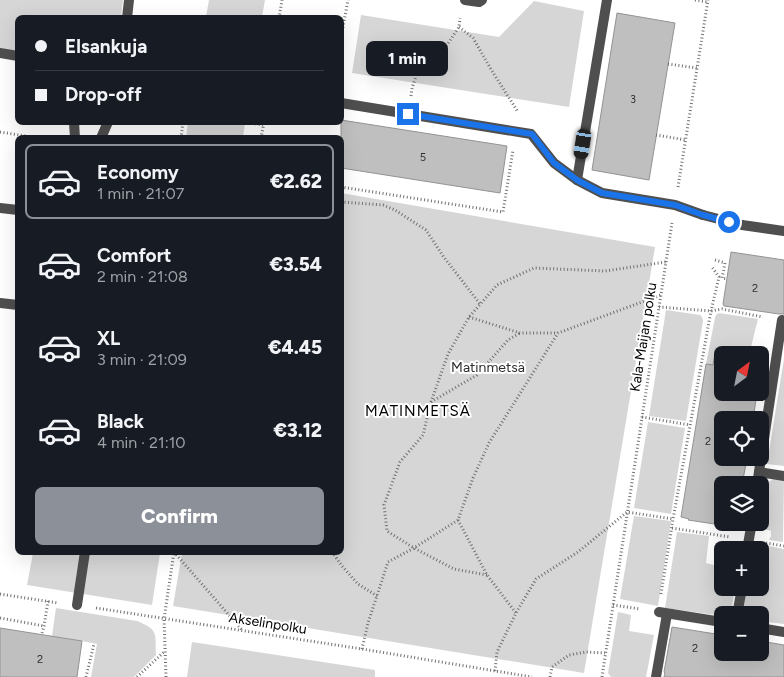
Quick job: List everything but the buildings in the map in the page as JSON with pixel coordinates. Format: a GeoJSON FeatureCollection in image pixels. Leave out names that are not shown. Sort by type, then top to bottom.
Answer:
{"type":"FeatureCollection","features":[{"type":"Feature","properties":{"kind":"street"},"geometry":{"type":"LineString","coordinates":[[127,15],[129,0]]}},
{"type":"Feature","properties":{"kind":"street"},"geometry":{"type":"LineString","coordinates":[[465,0],[479,2],[482,0]]}},
{"type":"Feature","properties":{"kind":"street"},"geometry":{"type":"LineString","coordinates":[[577,180],[607,0]]}},
{"type":"Feature","properties":{"kind":"street"},"geometry":{"type":"LineString","coordinates":[[0,53],[15,56]]}},
{"type":"Feature","properties":{"kind":"street"},"geometry":{"type":"LineString","coordinates":[[344,103],[532,134],[554,163],[577,180],[602,193],[675,205],[703,215],[742,225],[784,231]]}},
{"type":"Feature","properties":{"kind":"street"},"geometry":{"type":"LineString","coordinates":[[0,208],[15,210]]}},
{"type":"Feature","properties":{"kind":"street"},"geometry":{"type":"LineString","coordinates":[[0,302],[15,304]]}},
{"type":"Feature","properties":{"kind":"street"},"geometry":{"type":"LineString","coordinates":[[758,476],[782,320]]}},
{"type":"Feature","properties":{"kind":"street"},"geometry":{"type":"LineString","coordinates":[[759,472],[784,476]]}},
{"type":"Feature","properties":{"kind":"street"},"geometry":{"type":"LineString","coordinates":[[77,605],[85,555]]}},
{"type":"Feature","properties":{"kind":"street"},"geometry":{"type":"LineString","coordinates":[[656,677],[663,613],[714,621]]}},
{"type":"Feature","properties":{"kind":"street"},"geometry":{"type":"LineString","coordinates":[[769,630],[784,632]]}},
{"type":"Feature","properties":{"kind":"path"},"geometry":{"type":"LineString","coordinates":[[280,15],[282,0]]}},
{"type":"Feature","properties":{"kind":"path"},"geometry":{"type":"LineString","coordinates":[[344,22],[348,0]]}},
{"type":"Feature","properties":{"kind":"path"},"geometry":{"type":"LineString","coordinates":[[695,0],[707,1]]}},
{"type":"Feature","properties":{"kind":"path","name":"Kala-Maijan polku"},"geometry":{"type":"LineString","coordinates":[[602,677],[707,1]]}},
{"type":"Feature","properties":{"kind":"path"},"geometry":{"type":"LineString","coordinates":[[412,88],[422,59],[445,48],[459,27],[460,18]]}},
{"type":"Feature","properties":{"kind":"path"},"geometry":{"type":"LineString","coordinates":[[459,27],[473,38],[532,134]]}},
{"type":"Feature","properties":{"kind":"path"},"geometry":{"type":"LineString","coordinates":[[668,64],[697,68]]}},
{"type":"Feature","properties":{"kind":"path"},"geometry":{"type":"LineString","coordinates":[[0,132],[19,135]]}},
{"type":"Feature","properties":{"kind":"path"},"geometry":{"type":"LineString","coordinates":[[344,187],[503,212],[516,132]]}},
{"type":"Feature","properties":{"kind":"path"},"geometry":{"type":"LineString","coordinates":[[656,135],[686,140]]}},
{"type":"Feature","properties":{"kind":"path"},"geometry":{"type":"LineString","coordinates":[[344,202],[384,205],[396,210],[426,230],[442,256],[480,304]]}},
{"type":"Feature","properties":{"kind":"path"},"geometry":{"type":"LineString","coordinates":[[715,260],[725,263],[722,278],[727,279]]}},
{"type":"Feature","properties":{"kind":"path"},"geometry":{"type":"LineString","coordinates":[[487,575],[454,569],[387,531],[384,506],[400,462],[423,435],[431,402],[448,354],[469,317],[497,285],[534,268],[605,271],[666,262]]}},
{"type":"Feature","properties":{"kind":"path"},"geometry":{"type":"LineString","coordinates":[[613,605],[663,613],[673,519],[711,311],[719,277],[712,267]]}},
{"type":"Feature","properties":{"kind":"path"},"geometry":{"type":"LineString","coordinates":[[469,317],[520,333],[558,333],[661,294]]}},
{"type":"Feature","properties":{"kind":"path"},"geometry":{"type":"LineString","coordinates":[[659,307],[711,311],[722,309],[782,320]]}},
{"type":"Feature","properties":{"kind":"path"},"geometry":{"type":"LineString","coordinates":[[431,402],[477,376],[508,340],[520,333]]}},
{"type":"Feature","properties":{"kind":"path"},"geometry":{"type":"LineString","coordinates":[[362,649],[368,623],[388,562],[458,520],[473,478],[489,443],[558,333]]}},
{"type":"Feature","properties":{"kind":"path"},"geometry":{"type":"LineString","coordinates":[[642,417],[690,425]]}},
{"type":"Feature","properties":{"kind":"path"},"geometry":{"type":"LineString","coordinates":[[495,671],[497,652],[516,613],[536,579],[578,552],[627,512],[673,519]]}},
{"type":"Feature","properties":{"kind":"path"},"geometry":{"type":"LineString","coordinates":[[458,520],[487,575],[516,613]]}},
{"type":"Feature","properties":{"kind":"path"},"geometry":{"type":"LineString","coordinates":[[166,677],[164,619],[174,555]]}},
{"type":"Feature","properties":{"kind":"path"},"geometry":{"type":"LineString","coordinates":[[177,555],[242,631]]}},
{"type":"Feature","properties":{"kind":"path"},"geometry":{"type":"LineString","coordinates":[[334,555],[358,584],[377,596]]}},
{"type":"Feature","properties":{"kind":"path","name":"Akselinpolku"},"geometry":{"type":"LineString","coordinates":[[0,594],[532,677]]}},
{"type":"Feature","properties":{"kind":"path"},"geometry":{"type":"LineString","coordinates":[[42,633],[48,601]]}},
{"type":"Feature","properties":{"kind":"path"},"geometry":{"type":"LineString","coordinates":[[0,618],[44,626]]}},
{"type":"Feature","properties":{"kind":"path"},"geometry":{"type":"LineString","coordinates":[[86,677],[94,644]]}},
{"type":"Feature","properties":{"kind":"path"},"geometry":{"type":"LineString","coordinates":[[137,677],[165,651]]}},
{"type":"Feature","properties":{"kind":"path"},"geometry":{"type":"LineString","coordinates":[[550,677],[552,666],[569,655],[586,652],[606,654]]}},
{"type":"Feature","properties":{"kind":"green space"},"geometry":{"type":"Polygon","coordinates":[[[0,0],[123,0],[121,15],[15,15],[15,51],[0,48],[0,0]]]}},
{"type":"Feature","properties":{"kind":"green space"},"geometry":{"type":"Polygon","coordinates":[[[209,0],[265,0],[262,15],[206,15],[209,0]]]}},
{"type":"Feature","properties":{"kind":"green space"},"geometry":{"type":"Polygon","coordinates":[[[534,1],[584,11],[569,107],[352,73],[361,15],[499,37],[534,1]]]}},
{"type":"Feature","properties":{"kind":"green space"},"geometry":{"type":"Polygon","coordinates":[[[188,125],[245,125],[243,135],[186,135],[188,125]]]}},
{"type":"Feature","properties":{"kind":"green space","name":"Matinmetsä"},"geometry":{"type":"Polygon","coordinates":[[[344,194],[655,247],[584,673],[173,606],[182,555],[344,555],[344,194]]]}},
{"type":"Feature","properties":{"kind":"green space"},"geometry":{"type":"Polygon","coordinates":[[[666,310],[700,315],[703,321],[686,421],[649,416],[666,310]]]}},
{"type":"Feature","properties":{"kind":"green space"},"geometry":{"type":"Polygon","coordinates":[[[719,313],[758,319],[751,346],[714,346],[713,365],[706,364],[716,315],[719,313]]]}},
{"type":"Feature","properties":{"kind":"green space"},"geometry":{"type":"Polygon","coordinates":[[[784,359],[784,466],[769,464],[769,452],[784,359]]]}},
{"type":"Feature","properties":{"kind":"green space"},"geometry":{"type":"Polygon","coordinates":[[[648,422],[685,428],[671,514],[634,508],[648,422]]]}},
{"type":"Feature","properties":{"kind":"green space"},"geometry":{"type":"Polygon","coordinates":[[[773,479],[784,481],[783,542],[769,540],[771,531],[769,530],[769,482],[773,479]]]}},
{"type":"Feature","properties":{"kind":"green space"},"geometry":{"type":"Polygon","coordinates":[[[634,516],[671,521],[658,606],[620,599],[634,516]]]}},
{"type":"Feature","properties":{"kind":"green space"},"geometry":{"type":"Polygon","coordinates":[[[677,532],[709,536],[706,563],[714,565],[714,596],[734,596],[732,606],[714,606],[714,615],[665,608],[677,532]]]}},
{"type":"Feature","properties":{"kind":"green space"},"geometry":{"type":"Polygon","coordinates":[[[769,546],[784,549],[784,624],[769,622],[769,606],[743,606],[745,596],[769,596],[769,546]]]}},
{"type":"Feature","properties":{"kind":"green space"},"geometry":{"type":"Polygon","coordinates":[[[33,555],[160,555],[152,605],[27,585],[33,555]]]}},
{"type":"Feature","properties":{"kind":"green space"},"geometry":{"type":"Polygon","coordinates":[[[56,608],[137,621],[144,624],[154,633],[156,655],[134,677],[91,677],[97,644],[52,636],[56,608]]]}},
{"type":"Feature","properties":{"kind":"green space"},"geometry":{"type":"Polygon","coordinates":[[[618,612],[631,615],[629,631],[654,635],[646,677],[611,677],[608,673],[618,612]]]}},
{"type":"Feature","properties":{"kind":"green space"},"geometry":{"type":"Polygon","coordinates":[[[192,642],[375,670],[375,677],[187,677],[192,642]]]}},
{"type":"Feature","properties":{"kind":"district","name":"MATINMETSÄ"},"geometry":{"type":"Point","coordinates":[418,411]}},
{"type":"Feature","properties":{"kind":"route"},"geometry":{"type":"LineString","coordinates":[[408,114],[532,134],[554,163],[577,180],[602,193],[675,205],[729,222]]}}]}
